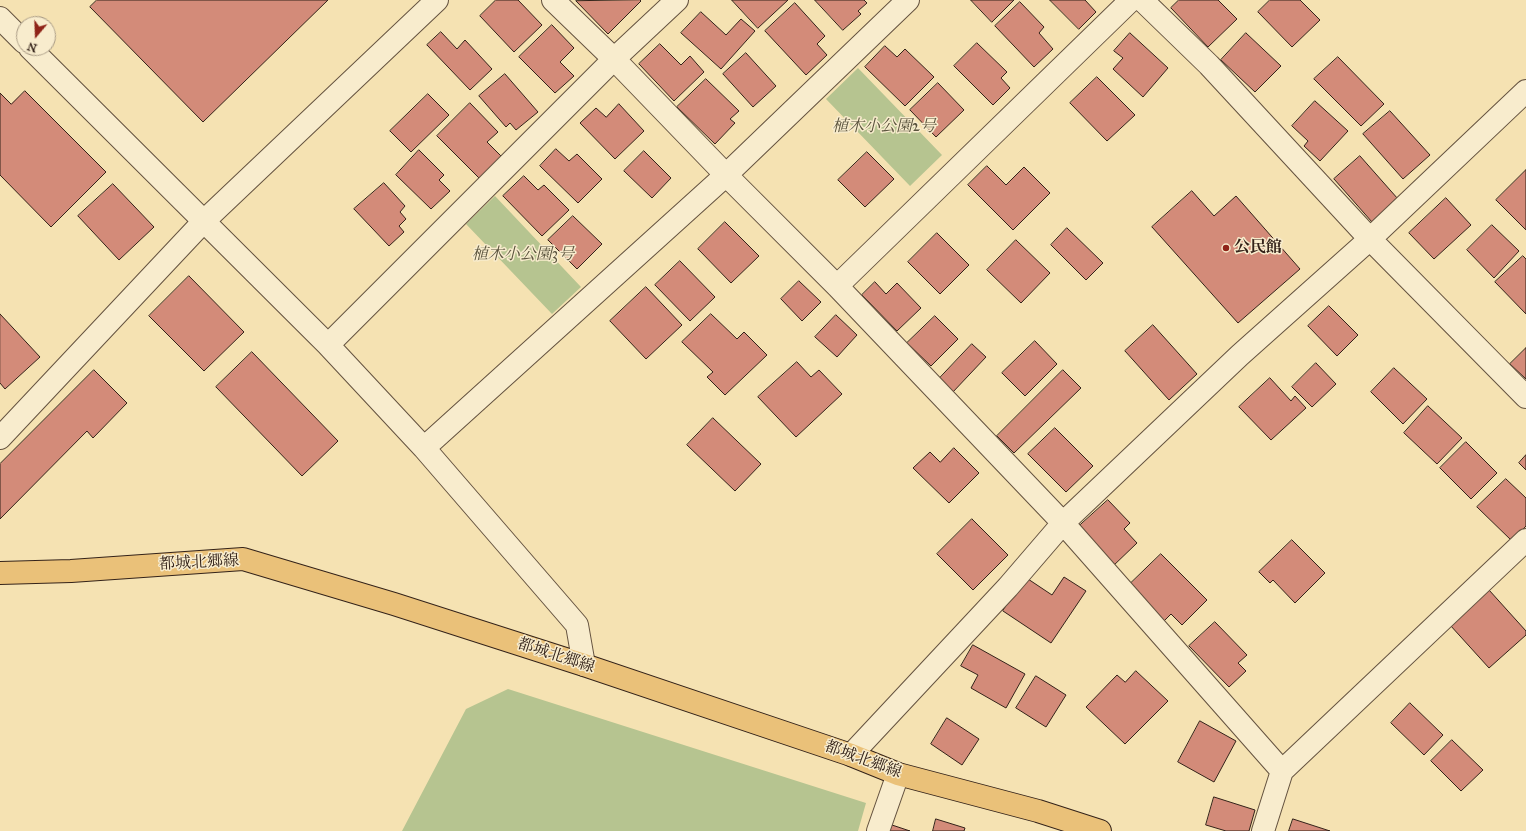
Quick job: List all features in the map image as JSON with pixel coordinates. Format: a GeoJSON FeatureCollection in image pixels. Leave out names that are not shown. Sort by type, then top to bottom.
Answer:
{"type":"FeatureCollection","features":[{"type":"Feature","properties":{"kind":"main road","name":"都城北郷線"},"geometry":{"type":"LineString","coordinates":[[0,573],[243,559],[394,604],[584,665],[851,755],[898,774],[1038,811],[1100,831]]}},
{"type":"Feature","properties":{"kind":"street"},"geometry":{"type":"LineString","coordinates":[[1,436],[204,221],[437,0]]}},
{"type":"Feature","properties":{"kind":"street"},"geometry":{"type":"LineString","coordinates":[[554,0],[837,286],[1063,523],[1282,771]]}},
{"type":"Feature","properties":{"kind":"street"},"geometry":{"type":"LineString","coordinates":[[328,345],[614,59],[677,0]]}},
{"type":"Feature","properties":{"kind":"street"},"geometry":{"type":"LineString","coordinates":[[424,448],[726,175],[908,0]]}},
{"type":"Feature","properties":{"kind":"street"},"geometry":{"type":"LineString","coordinates":[[837,286],[1131,0]]}},
{"type":"Feature","properties":{"kind":"street"},"geometry":{"type":"LineString","coordinates":[[1142,0],[1209,66],[1370,239],[1526,397]]}},
{"type":"Feature","properties":{"kind":"street"},"geometry":{"type":"LineString","coordinates":[[0,18],[16,34]]}},
{"type":"Feature","properties":{"kind":"street"},"geometry":{"type":"LineString","coordinates":[[38,56],[328,345],[424,448],[577,625],[584,665]]}},
{"type":"Feature","properties":{"kind":"street"},"geometry":{"type":"LineString","coordinates":[[851,755],[1008,587],[1063,523],[1240,356],[1370,239],[1526,91]]}},
{"type":"Feature","properties":{"kind":"street"},"geometry":{"type":"LineString","coordinates":[[1263,831],[1282,771],[1526,540]]}},
{"type":"Feature","properties":{"kind":"street"},"geometry":{"type":"LineString","coordinates":[[878,831],[898,774]]}},
{"type":"Feature","properties":{"kind":"green space","name":"植木小公園2号"},"geometry":{"type":"Polygon","coordinates":[[[858,68],[942,155],[910,186],[826,99],[858,68]]]}},
{"type":"Feature","properties":{"kind":"green space","name":"植木小公園3号"},"geometry":{"type":"Polygon","coordinates":[[[495,196],[581,287],[552,314],[466,224],[495,196]]]}},
{"type":"Feature","properties":{"kind":"green space"},"geometry":{"type":"Polygon","coordinates":[[[508,689],[866,803],[858,831],[402,831],[466,709],[508,689]]]}},
{"type":"Feature","properties":{"kind":"building"},"geometry":{"type":"Polygon","coordinates":[[[97,0],[328,0],[203,122],[90,7],[97,0]]]}},
{"type":"Feature","properties":{"kind":"building"},"geometry":{"type":"Polygon","coordinates":[[[496,0],[518,0],[542,25],[514,52],[480,16],[496,0]]]}},
{"type":"Feature","properties":{"kind":"building"},"geometry":{"type":"Polygon","coordinates":[[[732,0],[788,0],[758,28],[732,0]]]}},
{"type":"Feature","properties":{"kind":"building"},"geometry":{"type":"Polygon","coordinates":[[[815,0],[864,0],[867,3],[858,11],[861,14],[843,30],[815,0]]]}},
{"type":"Feature","properties":{"kind":"building"},"geometry":{"type":"Polygon","coordinates":[[[971,0],[1014,0],[992,22],[971,0]]]}},
{"type":"Feature","properties":{"kind":"building"},"geometry":{"type":"Polygon","coordinates":[[[1050,0],[1085,0],[1096,12],[1079,29],[1050,0]]]}},
{"type":"Feature","properties":{"kind":"building"},"geometry":{"type":"Polygon","coordinates":[[[1179,0],[1218,0],[1237,19],[1208,47],[1171,8],[1179,0]]]}},
{"type":"Feature","properties":{"kind":"building"},"geometry":{"type":"Polygon","coordinates":[[[1270,0],[1300,0],[1320,20],[1292,47],[1258,12],[1270,0]]]}},
{"type":"Feature","properties":{"kind":"building"},"geometry":{"type":"Polygon","coordinates":[[[576,1],[641,1],[608,34],[576,1]]]}},
{"type":"Feature","properties":{"kind":"building"},"geometry":{"type":"Polygon","coordinates":[[[1020,2],[1044,27],[1039,33],[1053,49],[1034,67],[995,26],[1020,2]]]}},
{"type":"Feature","properties":{"kind":"building"},"geometry":{"type":"Polygon","coordinates":[[[795,3],[825,36],[817,44],[827,55],[806,75],[765,31],[795,3]]]}},
{"type":"Feature","properties":{"kind":"building"},"geometry":{"type":"Polygon","coordinates":[[[701,12],[726,35],[741,19],[755,31],[721,69],[681,33],[701,12]]]}},
{"type":"Feature","properties":{"kind":"building"},"geometry":{"type":"Polygon","coordinates":[[[552,25],[574,48],[560,62],[574,76],[555,93],[519,57],[552,25]]]}},
{"type":"Feature","properties":{"kind":"building"},"geometry":{"type":"Polygon","coordinates":[[[441,32],[457,49],[465,40],[492,69],[470,90],[427,45],[441,32]]]}},
{"type":"Feature","properties":{"kind":"building"},"geometry":{"type":"Polygon","coordinates":[[[1130,33],[1168,68],[1143,97],[1113,69],[1123,58],[1114,51],[1130,33]]]}},
{"type":"Feature","properties":{"kind":"building"},"geometry":{"type":"Polygon","coordinates":[[[1246,33],[1281,66],[1255,92],[1221,60],[1246,33]]]}},
{"type":"Feature","properties":{"kind":"building"},"geometry":{"type":"Polygon","coordinates":[[[977,43],[1007,72],[1001,78],[1010,88],[993,105],[954,66],[977,43]]]}},
{"type":"Feature","properties":{"kind":"building"},"geometry":{"type":"Polygon","coordinates":[[[660,44],[681,65],[690,56],[704,72],[674,101],[639,64],[660,44]]]}},
{"type":"Feature","properties":{"kind":"building"},"geometry":{"type":"Polygon","coordinates":[[[885,46],[897,57],[905,49],[934,77],[905,106],[865,67],[885,46]]]}},
{"type":"Feature","properties":{"kind":"building"},"geometry":{"type":"Polygon","coordinates":[[[746,53],[776,86],[753,107],[723,74],[746,53]]]}},
{"type":"Feature","properties":{"kind":"building"},"geometry":{"type":"Polygon","coordinates":[[[1338,57],[1384,104],[1361,126],[1314,79],[1338,57]]]}},
{"type":"Feature","properties":{"kind":"building"},"geometry":{"type":"Polygon","coordinates":[[[505,74],[538,112],[516,130],[510,123],[506,127],[479,96],[505,74]]]}},
{"type":"Feature","properties":{"kind":"building"},"geometry":{"type":"Polygon","coordinates":[[[1097,77],[1135,115],[1107,141],[1070,103],[1097,77]]]}},
{"type":"Feature","properties":{"kind":"building"},"geometry":{"type":"Polygon","coordinates":[[[706,79],[739,111],[730,119],[735,123],[715,144],[677,107],[706,79]]]}},
{"type":"Feature","properties":{"kind":"building"},"geometry":{"type":"Polygon","coordinates":[[[938,83],[964,110],[936,137],[910,110],[938,83]]]}},
{"type":"Feature","properties":{"kind":"building"},"geometry":{"type":"Polygon","coordinates":[[[25,91],[106,172],[51,227],[0,175],[0,93],[11,104],[25,91]]]}},
{"type":"Feature","properties":{"kind":"building"},"geometry":{"type":"Polygon","coordinates":[[[428,94],[449,115],[411,152],[390,131],[428,94]]]}},
{"type":"Feature","properties":{"kind":"building"},"geometry":{"type":"Polygon","coordinates":[[[1315,101],[1348,131],[1320,161],[1304,146],[1308,141],[1292,126],[1315,101]]]}},
{"type":"Feature","properties":{"kind":"building"},"geometry":{"type":"Polygon","coordinates":[[[470,103],[498,132],[487,142],[501,156],[479,178],[437,136],[470,103]]]}},
{"type":"Feature","properties":{"kind":"building"},"geometry":{"type":"Polygon","coordinates":[[[619,104],[644,131],[615,159],[580,123],[596,108],[606,117],[619,104]]]}},
{"type":"Feature","properties":{"kind":"building"},"geometry":{"type":"Polygon","coordinates":[[[1390,111],[1430,155],[1403,179],[1363,134],[1390,111]]]}},
{"type":"Feature","properties":{"kind":"building"},"geometry":{"type":"Polygon","coordinates":[[[556,149],[569,161],[577,154],[602,179],[578,203],[540,166],[556,149]]]}},
{"type":"Feature","properties":{"kind":"building"},"geometry":{"type":"Polygon","coordinates":[[[419,150],[444,175],[439,180],[450,191],[431,209],[396,175],[419,150]]]}},
{"type":"Feature","properties":{"kind":"building"},"geometry":{"type":"Polygon","coordinates":[[[644,151],[671,178],[652,198],[624,171],[644,151]]]}},
{"type":"Feature","properties":{"kind":"building"},"geometry":{"type":"Polygon","coordinates":[[[867,152],[894,179],[865,207],[838,180],[867,152]]]}},
{"type":"Feature","properties":{"kind":"building"},"geometry":{"type":"Polygon","coordinates":[[[1360,156],[1398,199],[1372,222],[1334,179],[1360,156]]]}},
{"type":"Feature","properties":{"kind":"building"},"geometry":{"type":"Polygon","coordinates":[[[987,166],[1006,185],[1024,167],[1050,193],[1013,230],[968,185],[987,166]]]}},
{"type":"Feature","properties":{"kind":"building"},"geometry":{"type":"Polygon","coordinates":[[[1526,170],[1526,230],[1496,200],[1526,170]]]}},
{"type":"Feature","properties":{"kind":"building"},"geometry":{"type":"Polygon","coordinates":[[[524,176],[538,190],[544,185],[569,210],[542,236],[503,196],[524,176]]]}},
{"type":"Feature","properties":{"kind":"building"},"geometry":{"type":"Polygon","coordinates":[[[384,183],[405,206],[400,212],[406,219],[399,226],[404,232],[389,246],[354,209],[384,183]]]}},
{"type":"Feature","properties":{"kind":"building"},"geometry":{"type":"Polygon","coordinates":[[[113,184],[154,227],[119,260],[78,216],[113,184]]]}},
{"type":"Feature","properties":{"kind":"building","name":"公民館"},"geometry":{"type":"Polygon","coordinates":[[[1192,191],[1214,216],[1236,196],[1300,269],[1238,323],[1152,227],[1192,191]]]}},
{"type":"Feature","properties":{"kind":"building"},"geometry":{"type":"Polygon","coordinates":[[[1446,198],[1471,225],[1434,259],[1409,233],[1446,198]]]}},
{"type":"Feature","properties":{"kind":"building"},"geometry":{"type":"Polygon","coordinates":[[[573,216],[602,244],[577,269],[548,240],[573,216]]]}},
{"type":"Feature","properties":{"kind":"building"},"geometry":{"type":"Polygon","coordinates":[[[725,222],[759,256],[731,283],[698,249],[725,222]]]}},
{"type":"Feature","properties":{"kind":"building"},"geometry":{"type":"Polygon","coordinates":[[[1492,225],[1519,251],[1494,278],[1467,250],[1492,225]]]}},
{"type":"Feature","properties":{"kind":"building"},"geometry":{"type":"Polygon","coordinates":[[[1067,228],[1103,263],[1086,280],[1051,245],[1067,228]]]}},
{"type":"Feature","properties":{"kind":"building"},"geometry":{"type":"Polygon","coordinates":[[[937,233],[969,265],[940,294],[908,262],[937,233]]]}},
{"type":"Feature","properties":{"kind":"building"},"geometry":{"type":"Polygon","coordinates":[[[1016,240],[1050,273],[1021,303],[987,270],[1016,240]]]}},
{"type":"Feature","properties":{"kind":"building"},"geometry":{"type":"Polygon","coordinates":[[[1523,256],[1526,259],[1526,314],[1495,282],[1523,256]]]}},
{"type":"Feature","properties":{"kind":"building"},"geometry":{"type":"Polygon","coordinates":[[[680,261],[715,297],[690,321],[655,285],[680,261]]]}},
{"type":"Feature","properties":{"kind":"building"},"geometry":{"type":"Polygon","coordinates":[[[189,276],[244,332],[204,371],[149,316],[189,276]]]}},
{"type":"Feature","properties":{"kind":"building"},"geometry":{"type":"Polygon","coordinates":[[[799,281],[821,302],[802,321],[781,299],[799,281]]]}},
{"type":"Feature","properties":{"kind":"building"},"geometry":{"type":"Polygon","coordinates":[[[875,282],[886,294],[897,283],[921,308],[897,331],[862,295],[875,282]]]}},
{"type":"Feature","properties":{"kind":"building"},"geometry":{"type":"Polygon","coordinates":[[[646,287],[682,325],[646,359],[610,321],[646,287]]]}},
{"type":"Feature","properties":{"kind":"building"},"geometry":{"type":"Polygon","coordinates":[[[1329,306],[1358,335],[1337,356],[1308,326],[1329,306]]]}},
{"type":"Feature","properties":{"kind":"building"},"geometry":{"type":"Polygon","coordinates":[[[0,314],[40,357],[5,389],[0,383],[0,314]]]}},
{"type":"Feature","properties":{"kind":"building"},"geometry":{"type":"Polygon","coordinates":[[[711,314],[737,339],[744,332],[767,355],[725,395],[707,377],[713,372],[682,342],[711,314]]]}},
{"type":"Feature","properties":{"kind":"building"},"geometry":{"type":"Polygon","coordinates":[[[836,315],[857,335],[837,357],[815,337],[836,315]]]}},
{"type":"Feature","properties":{"kind":"building"},"geometry":{"type":"Polygon","coordinates":[[[935,316],[958,339],[931,366],[907,343],[935,316]]]}},
{"type":"Feature","properties":{"kind":"building"},"geometry":{"type":"Polygon","coordinates":[[[1153,325],[1197,374],[1169,400],[1125,351],[1153,325]]]}},
{"type":"Feature","properties":{"kind":"building"},"geometry":{"type":"Polygon","coordinates":[[[1035,341],[1057,364],[1025,396],[1002,373],[1035,341]]]}},
{"type":"Feature","properties":{"kind":"building"},"geometry":{"type":"Polygon","coordinates":[[[972,344],[986,357],[952,393],[938,380],[972,344]]]}},
{"type":"Feature","properties":{"kind":"building"},"geometry":{"type":"Polygon","coordinates":[[[1526,348],[1526,379],[1510,364],[1526,348]]]}},
{"type":"Feature","properties":{"kind":"building"},"geometry":{"type":"Polygon","coordinates":[[[252,352],[338,441],[302,476],[216,387],[252,352]]]}},
{"type":"Feature","properties":{"kind":"building"},"geometry":{"type":"Polygon","coordinates":[[[797,362],[811,377],[819,370],[842,394],[796,437],[758,397],[797,362]]]}},
{"type":"Feature","properties":{"kind":"building"},"geometry":{"type":"Polygon","coordinates":[[[1316,363],[1336,384],[1312,407],[1292,387],[1316,363]]]}},
{"type":"Feature","properties":{"kind":"building"},"geometry":{"type":"Polygon","coordinates":[[[1394,368],[1427,399],[1403,424],[1371,392],[1394,368]]]}},
{"type":"Feature","properties":{"kind":"building"},"geometry":{"type":"Polygon","coordinates":[[[94,370],[127,403],[93,438],[87,431],[0,519],[0,464],[94,370]]]}},
{"type":"Feature","properties":{"kind":"building"},"geometry":{"type":"Polygon","coordinates":[[[1063,370],[1081,388],[1014,453],[997,436],[1063,370]]]}},
{"type":"Feature","properties":{"kind":"building"},"geometry":{"type":"Polygon","coordinates":[[[1270,378],[1291,401],[1295,396],[1306,408],[1271,440],[1239,407],[1270,378]]]}},
{"type":"Feature","properties":{"kind":"building"},"geometry":{"type":"Polygon","coordinates":[[[1428,406],[1462,438],[1437,464],[1404,433],[1428,406]]]}},
{"type":"Feature","properties":{"kind":"building"},"geometry":{"type":"Polygon","coordinates":[[[713,418],[761,464],[735,491],[687,445],[713,418]]]}},
{"type":"Feature","properties":{"kind":"building"},"geometry":{"type":"Polygon","coordinates":[[[1055,428],[1093,466],[1066,492],[1028,454],[1055,428]]]}},
{"type":"Feature","properties":{"kind":"building"},"geometry":{"type":"Polygon","coordinates":[[[1466,442],[1497,473],[1471,499],[1440,468],[1466,442]]]}},
{"type":"Feature","properties":{"kind":"building"},"geometry":{"type":"Polygon","coordinates":[[[954,448],[979,473],[949,503],[913,468],[930,452],[940,462],[954,448]]]}},
{"type":"Feature","properties":{"kind":"building"},"geometry":{"type":"Polygon","coordinates":[[[1526,455],[1526,470],[1519,463],[1526,455]]]}},
{"type":"Feature","properties":{"kind":"building"},"geometry":{"type":"Polygon","coordinates":[[[1506,479],[1526,498],[1526,526],[1512,541],[1477,507],[1506,479]]]}},
{"type":"Feature","properties":{"kind":"building"},"geometry":{"type":"Polygon","coordinates":[[[1108,500],[1130,523],[1124,529],[1137,543],[1112,567],[1076,529],[1108,500]]]}},
{"type":"Feature","properties":{"kind":"building"},"geometry":{"type":"Polygon","coordinates":[[[972,519],[1008,555],[973,590],[937,554],[972,519]]]}},
{"type":"Feature","properties":{"kind":"building"},"geometry":{"type":"Polygon","coordinates":[[[1292,540],[1325,573],[1295,603],[1273,580],[1270,583],[1259,572],[1292,540]]]}},
{"type":"Feature","properties":{"kind":"building"},"geometry":{"type":"Polygon","coordinates":[[[1161,554],[1207,600],[1182,625],[1171,614],[1164,621],[1129,585],[1161,554]]]}},
{"type":"Feature","properties":{"kind":"building"},"geometry":{"type":"Polygon","coordinates":[[[1025,577],[1052,595],[1064,577],[1086,591],[1051,643],[1003,611],[1025,577]]]}},
{"type":"Feature","properties":{"kind":"building"},"geometry":{"type":"Polygon","coordinates":[[[1489,590],[1526,631],[1526,635],[1489,668],[1450,625],[1489,590]]]}},
{"type":"Feature","properties":{"kind":"building"},"geometry":{"type":"Polygon","coordinates":[[[1215,622],[1247,655],[1238,663],[1246,671],[1229,687],[1189,646],[1215,622]]]}},
{"type":"Feature","properties":{"kind":"building"},"geometry":{"type":"Polygon","coordinates":[[[973,645],[1025,674],[1006,708],[971,688],[978,675],[961,666],[973,645]]]}},
{"type":"Feature","properties":{"kind":"building"},"geometry":{"type":"Polygon","coordinates":[[[1136,671],[1168,701],[1125,744],[1086,707],[1117,675],[1125,682],[1136,671]]]}},
{"type":"Feature","properties":{"kind":"building"},"geometry":{"type":"Polygon","coordinates":[[[1036,676],[1066,695],[1046,727],[1016,708],[1036,676]]]}},
{"type":"Feature","properties":{"kind":"building"},"geometry":{"type":"Polygon","coordinates":[[[1410,703],[1443,735],[1424,755],[1391,723],[1410,703]]]}},
{"type":"Feature","properties":{"kind":"building"},"geometry":{"type":"Polygon","coordinates":[[[947,718],[979,739],[962,765],[931,744],[947,718]]]}},
{"type":"Feature","properties":{"kind":"building"},"geometry":{"type":"Polygon","coordinates":[[[1200,721],[1236,741],[1214,782],[1178,762],[1200,721]]]}},
{"type":"Feature","properties":{"kind":"building"},"geometry":{"type":"Polygon","coordinates":[[[1452,740],[1483,770],[1461,791],[1431,761],[1452,740]]]}},
{"type":"Feature","properties":{"kind":"building"},"geometry":{"type":"Polygon","coordinates":[[[1214,797],[1255,810],[1249,831],[1226,831],[1206,825],[1214,797]]]}},
{"type":"Feature","properties":{"kind":"building"},"geometry":{"type":"Polygon","coordinates":[[[936,819],[965,828],[964,831],[933,831],[936,819]]]}},
{"type":"Feature","properties":{"kind":"building"},"geometry":{"type":"Polygon","coordinates":[[[1293,819],[1330,831],[1289,831],[1293,819]]]}},
{"type":"Feature","properties":{"kind":"building"},"geometry":{"type":"Polygon","coordinates":[[[889,824],[910,831],[886,831],[889,824]]]}},
{"type":"Feature","properties":{"kind":"place","name":"公民館"},"geometry":{"type":"Point","coordinates":[1226,248]}}]}
